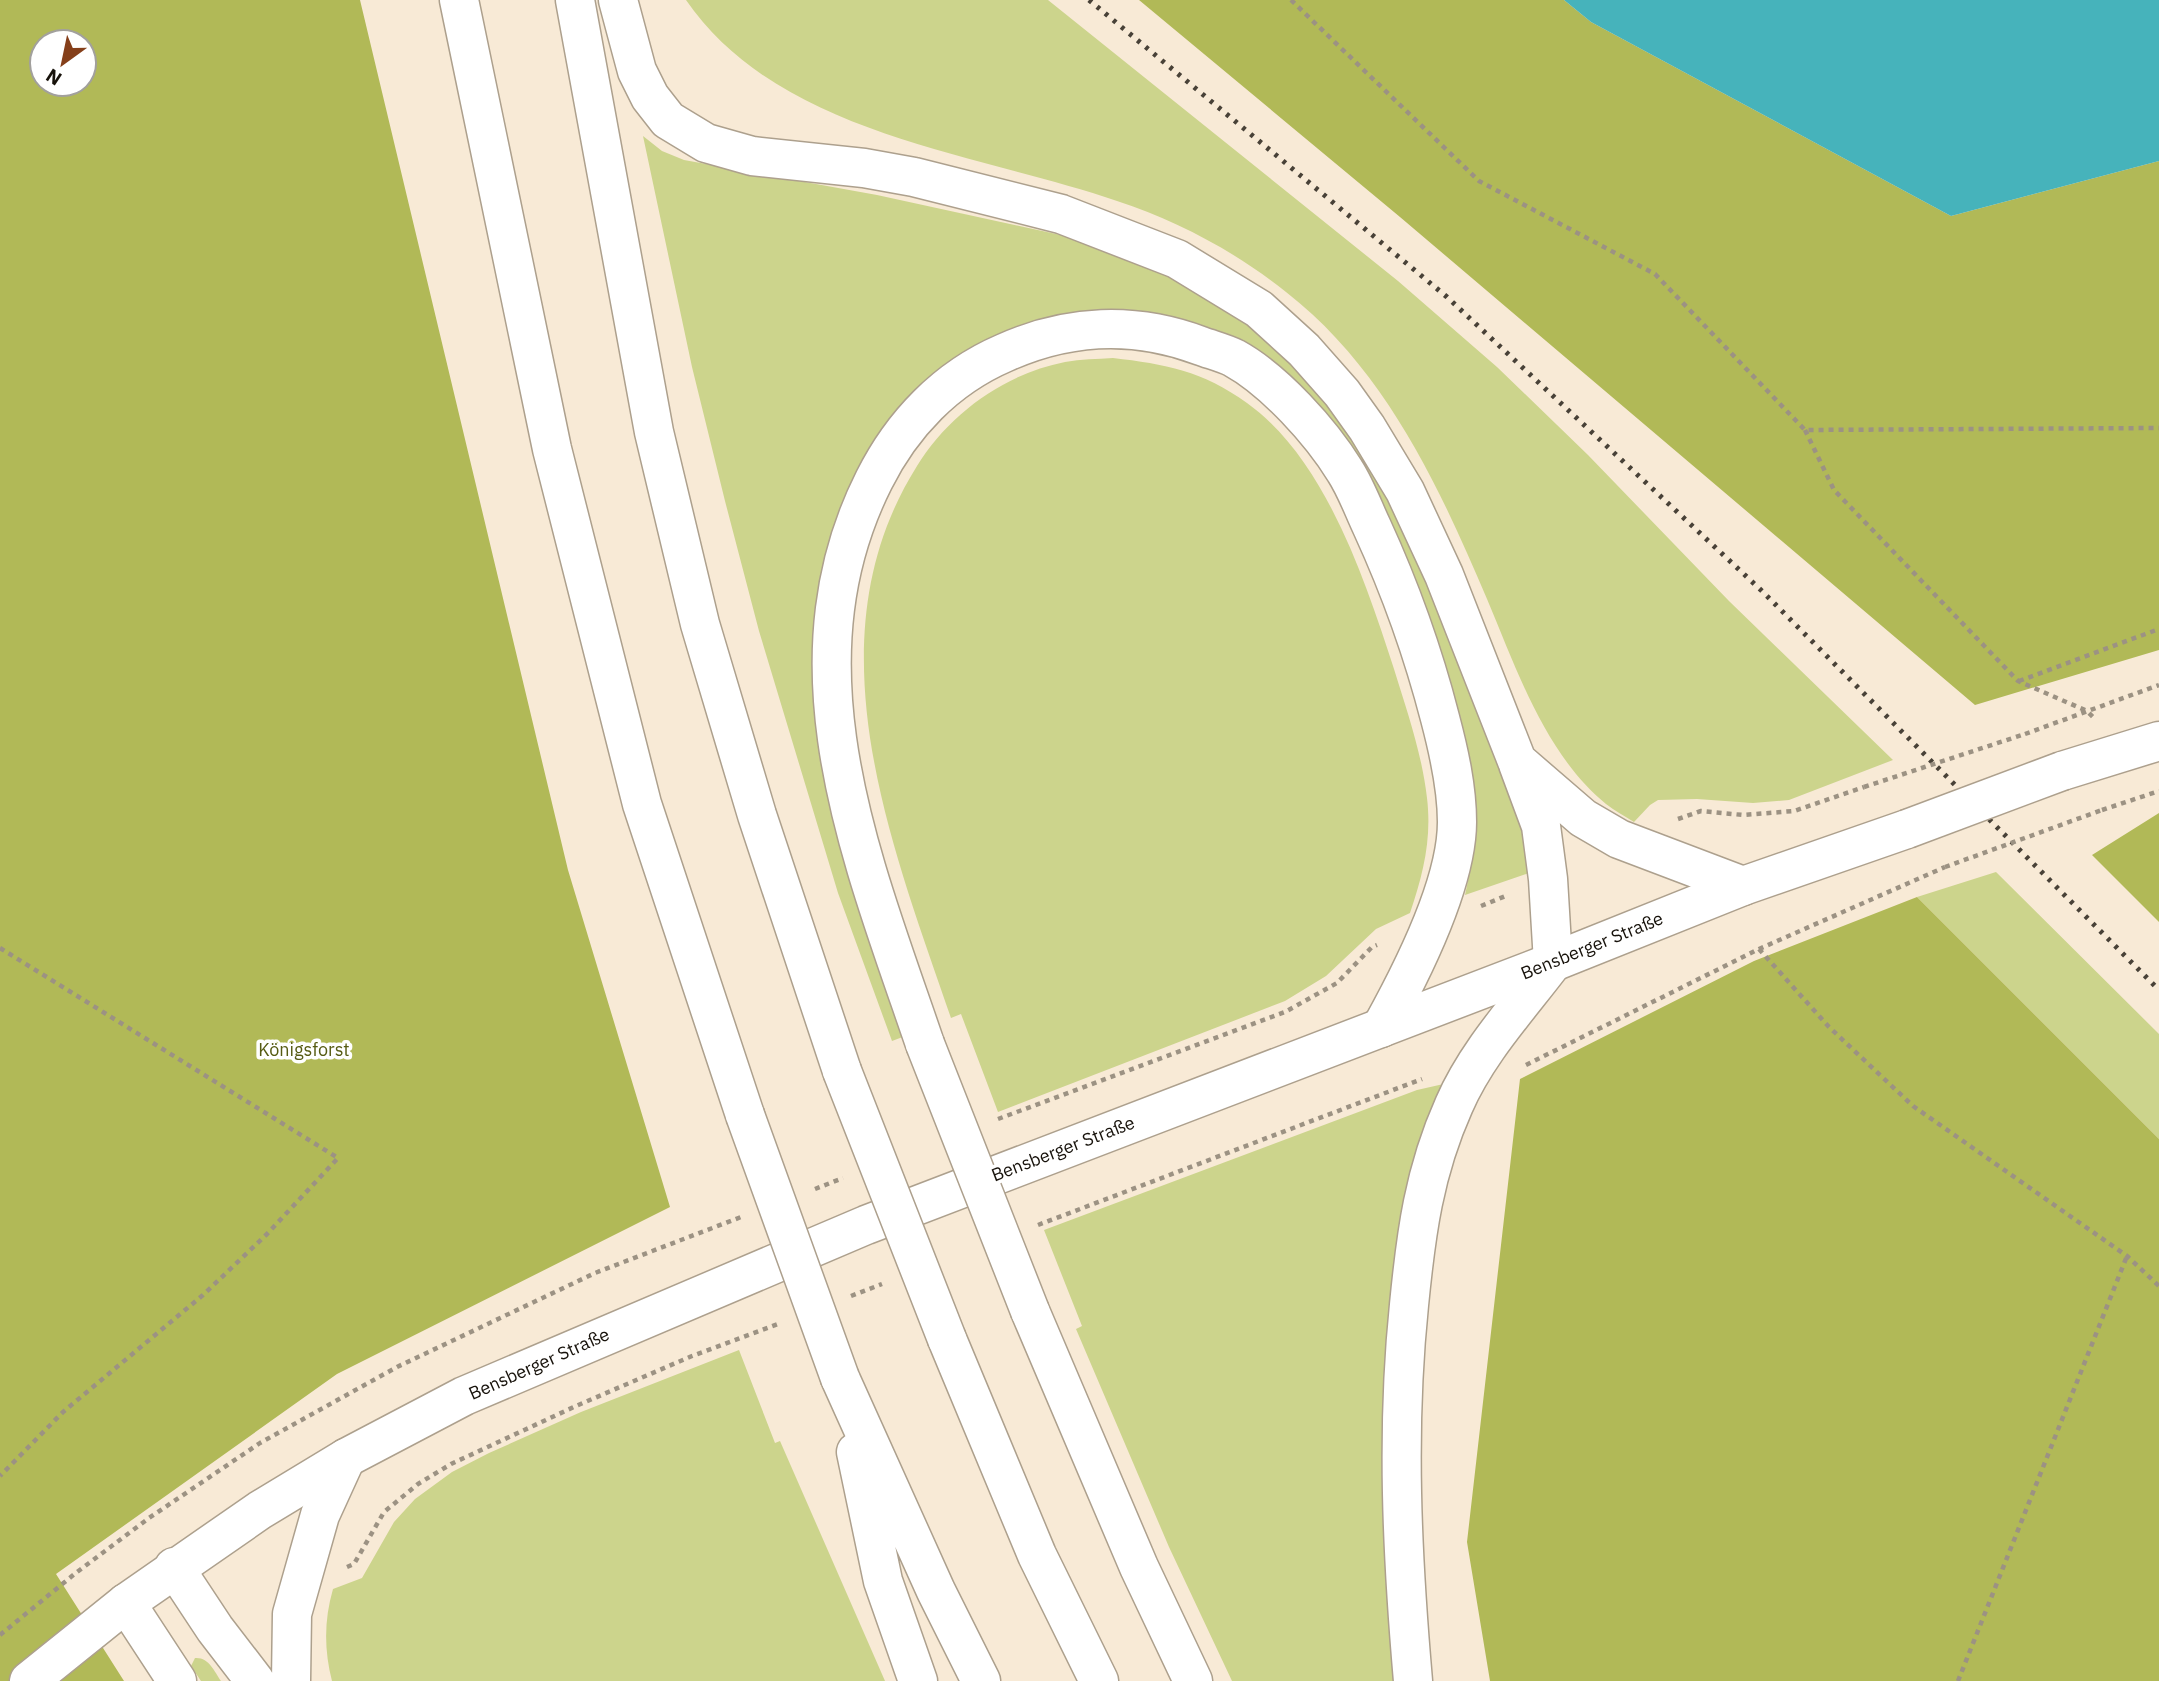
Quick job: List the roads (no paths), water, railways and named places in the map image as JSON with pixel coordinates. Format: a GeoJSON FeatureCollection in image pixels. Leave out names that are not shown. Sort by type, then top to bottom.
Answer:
{"type":"FeatureCollection","features":[{"type":"Feature","properties":{"kind":"main road"},"geometry":{"type":"LineString","coordinates":[[458,0],[552,449],[642,804],[745,1115],[840,1378],[936,1591],[981,1681]]}},
{"type":"Feature","properties":{"kind":"main road"},"geometry":{"type":"LineString","coordinates":[[575,0],[654,432],[701,624],[757,815],[842,1071],[947,1339],[1037,1555],[1098,1681]]}},
{"type":"Feature","properties":{"kind":"main road"},"geometry":{"type":"LineString","coordinates":[[618,0],[637,71],[650,97],[668,120],[706,143],[752,156],[864,168],[914,177],[1060,214],[1177,258],[1259,309],[1304,350],[1342,393],[1367,428],[1405,491],[1444,575],[1541,826],[1548,879],[1553,961],[1471,1074],[1455,1104],[1423,1196],[1416,1232],[1406,1334],[1400,1476],[1413,1681]]}},
{"type":"Feature","properties":{"kind":"main road"},"geometry":{"type":"LineString","coordinates":[[1194,1681],[1139,1567],[1030,1311],[925,1044],[862,856],[835,735],[832,675],[839,584],[849,542],[866,496],[885,458],[904,429],[958,379],[986,360],[1058,334],[1100,328],[1137,329],[1178,337],[1233,358],[1271,384],[1301,414],[1346,471],[1399,586],[1432,686],[1451,763],[1457,824],[1449,879],[1404,985],[1381,1028]]}},
{"type":"Feature","properties":{"kind":"main road","name":"Bensberger Straße"},"geometry":{"type":"LineString","coordinates":[[29,1681],[174,1567],[260,1510],[346,1458],[477,1391],[866,1225],[1743,886],[2062,771],[2144,746]]}},
{"type":"Feature","properties":{"kind":"main road"},"geometry":{"type":"LineString","coordinates":[[1517,761],[1583,818],[1619,839],[1743,886]]}},
{"type":"Feature","properties":{"kind":"main road"},"geometry":{"type":"LineString","coordinates":[[840,1378],[883,1581],[918,1681]]}},
{"type":"Feature","properties":{"kind":"main road"},"geometry":{"type":"LineString","coordinates":[[291,1681],[292,1614],[320,1515],[346,1458]]}},
{"type":"Feature","properties":{"kind":"main road"},"geometry":{"type":"LineString","coordinates":[[174,1567],[215,1629],[255,1681]]}},
{"type":"Feature","properties":{"kind":"main road"},"geometry":{"type":"LineString","coordinates":[[126,1603],[177,1681]]}},
{"type":"Feature","properties":{"kind":"water"},"geometry":{"type":"Polygon","coordinates":[[[1564,0],[2159,0],[2159,161],[1951,216],[1591,22],[1564,0]]]}},
{"type":"Feature","properties":{"kind":"railway"},"geometry":{"type":"LineString","coordinates":[[1089,0],[1447,297],[1762,591],[2159,990]]}},
{"type":"Feature","properties":{"kind":"park label","name":"Königsforst"},"geometry":{"type":"Point","coordinates":[304,1050]}}]}
